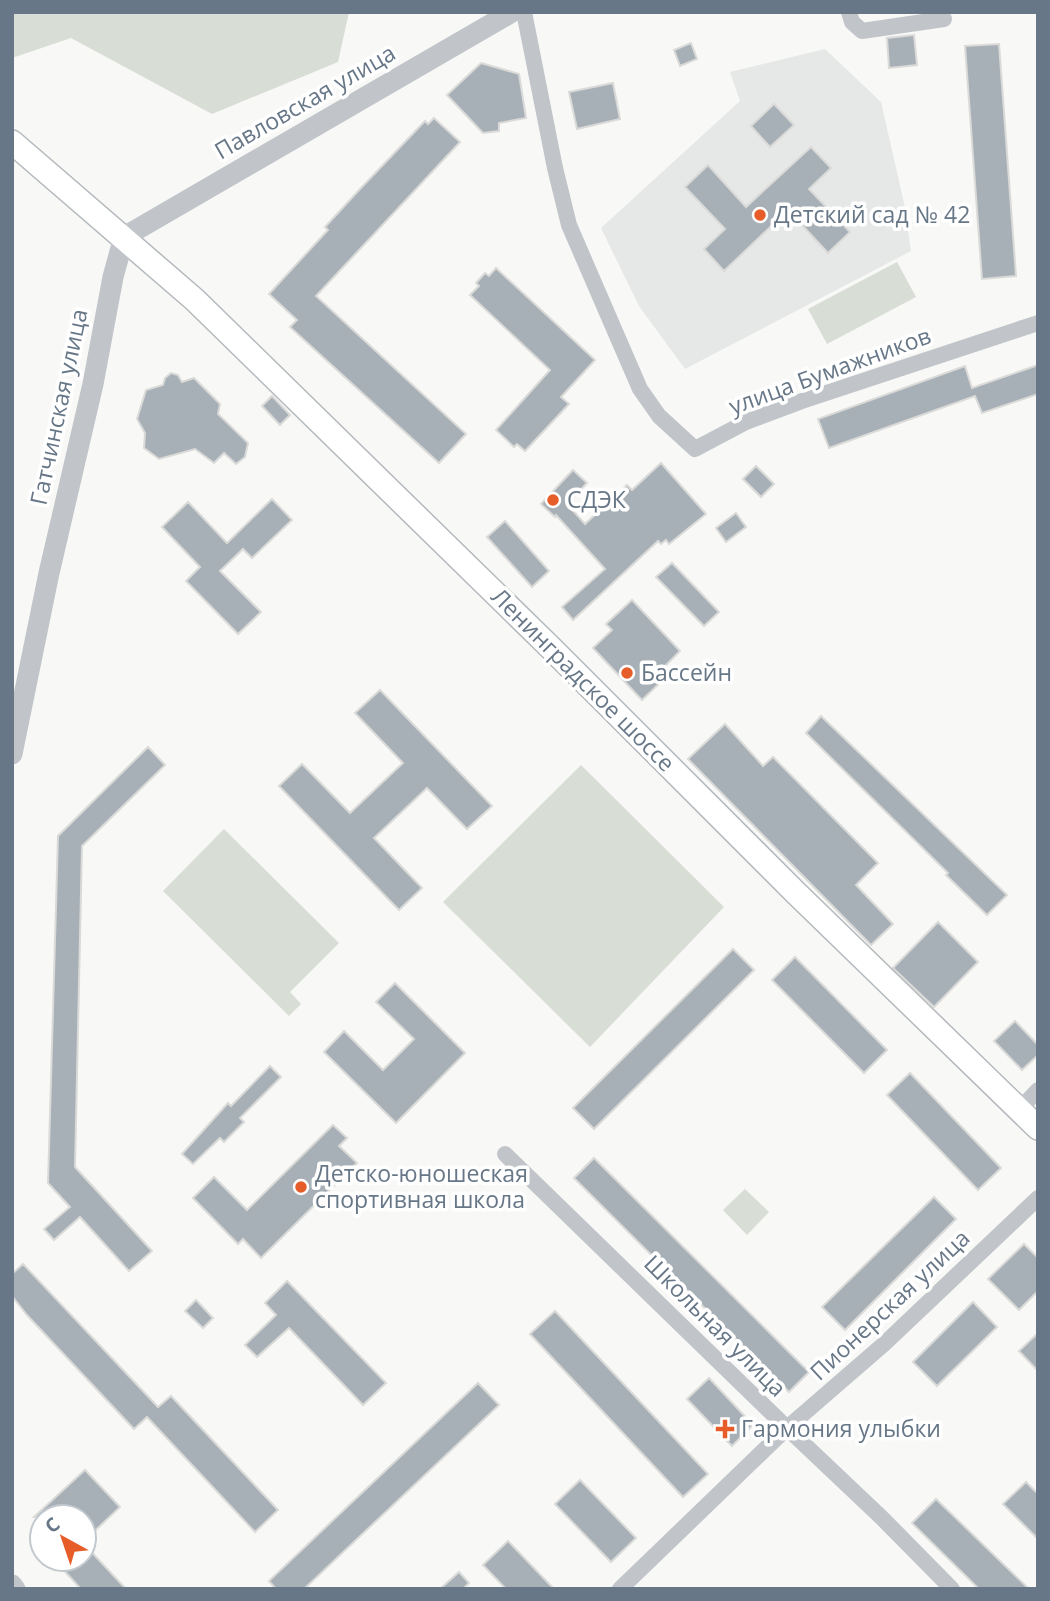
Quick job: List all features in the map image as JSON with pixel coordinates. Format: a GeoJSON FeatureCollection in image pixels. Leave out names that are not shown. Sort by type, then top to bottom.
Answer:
{"type":"FeatureCollection","features":[{"type":"Feature","properties":{"kind":"main road","name":"Ленинградское шоссе"},"geometry":{"type":"LineString","coordinates":[[12,142],[195,300],[1038,1128]]}},
{"type":"Feature","properties":{"kind":"street","name":"Павловская улица"},"geometry":{"type":"LineString","coordinates":[[124,237],[512,12]]}},
{"type":"Feature","properties":{"kind":"street","name":"улица Бумажников"},"geometry":{"type":"LineString","coordinates":[[524,12],[569,225],[640,390],[659,416],[695,449],[746,422],[802,401],[1038,323]]}},
{"type":"Feature","properties":{"kind":"street"},"geometry":{"type":"LineString","coordinates":[[849,12],[852,22],[862,31],[944,19]]}},
{"type":"Feature","properties":{"kind":"street","name":"Гатчинская улица"},"geometry":{"type":"LineString","coordinates":[[12,754],[49,573],[93,384],[113,276],[124,237]]}},
{"type":"Feature","properties":{"kind":"street"},"geometry":{"type":"LineString","coordinates":[[1019,1110],[1038,1090]]}},
{"type":"Feature","properties":{"kind":"street","name":"Школьная улица"},"geometry":{"type":"LineString","coordinates":[[505,1154],[952,1589]]}},
{"type":"Feature","properties":{"kind":"street","name":"Пионерская улица"},"geometry":{"type":"LineString","coordinates":[[620,1589],[787,1428],[884,1344],[1038,1198]]}},
{"type":"Feature","properties":{"kind":"shaded area"},"geometry":{"type":"Polygon","coordinates":[[[12,12],[349,12],[338,62],[212,114],[71,38],[12,58],[12,12]]]}},
{"type":"Feature","properties":{"kind":"shaded area","name":"Детский сад № 42"},"geometry":{"type":"Polygon","coordinates":[[[825,49],[881,102],[904,203],[911,251],[685,369],[639,306],[601,228],[740,101],[730,72],[825,49]]]}},
{"type":"Feature","properties":{"kind":"shaded area"},"geometry":{"type":"Polygon","coordinates":[[[897,262],[916,297],[827,344],[808,309],[897,262]]]}},
{"type":"Feature","properties":{"kind":"shaded area"},"geometry":{"type":"Polygon","coordinates":[[[581,765],[724,907],[590,1047],[443,902],[581,765]]]}},
{"type":"Feature","properties":{"kind":"shaded area"},"geometry":{"type":"Polygon","coordinates":[[[224,829],[339,943],[290,992],[301,1004],[289,1016],[163,891],[224,829]]]}},
{"type":"Feature","properties":{"kind":"shaded area"},"geometry":{"type":"Polygon","coordinates":[[[745,1189],[769,1212],[747,1235],[723,1210],[745,1189]]]}},
{"type":"Feature","properties":{"kind":"building"},"geometry":{"type":"Polygon","coordinates":[[[914,35],[917,65],[889,68],[887,38],[914,35]]]}},
{"type":"Feature","properties":{"kind":"building"},"geometry":{"type":"Polygon","coordinates":[[[691,43],[697,59],[680,66],[674,50],[691,43]]]}},
{"type":"Feature","properties":{"kind":"building"},"geometry":{"type":"Polygon","coordinates":[[[999,44],[1016,276],[982,279],[965,46],[999,44]]]}},
{"type":"Feature","properties":{"kind":"building"},"geometry":{"type":"Polygon","coordinates":[[[481,63],[519,74],[526,118],[499,123],[499,131],[483,133],[447,95],[481,63]]]}},
{"type":"Feature","properties":{"kind":"building"},"geometry":{"type":"Polygon","coordinates":[[[613,83],[620,119],[577,129],[569,92],[613,83]]]}},
{"type":"Feature","properties":{"kind":"building"},"geometry":{"type":"Polygon","coordinates":[[[774,104],[794,125],[770,147],[751,126],[774,104]]]}},
{"type":"Feature","properties":{"kind":"building"},"geometry":{"type":"Polygon","coordinates":[[[434,118],[460,142],[316,296],[466,434],[439,463],[290,327],[297,320],[269,294],[328,230],[325,227],[361,188],[425,121],[428,124],[434,118]]]}},
{"type":"Feature","properties":{"kind":"building"},"geometry":{"type":"Polygon","coordinates":[[[811,147],[831,168],[809,189],[850,232],[828,253],[788,210],[724,271],[704,249],[725,229],[685,187],[708,165],[746,207],[811,147]]]}},
{"type":"Feature","properties":{"kind":"building"},"geometry":{"type":"Polygon","coordinates":[[[496,268],[595,360],[561,397],[569,404],[525,451],[517,444],[514,447],[496,430],[550,370],[470,295],[479,286],[476,283],[485,273],[489,276],[496,268]]]}},
{"type":"Feature","properties":{"kind":"building"},"geometry":{"type":"Polygon","coordinates":[[[1038,365],[1038,394],[982,413],[975,396],[829,448],[818,419],[965,366],[972,388],[1038,365]]]}},
{"type":"Feature","properties":{"kind":"building"},"geometry":{"type":"Polygon","coordinates":[[[171,373],[178,375],[182,382],[194,378],[220,404],[218,414],[248,443],[245,457],[236,464],[224,453],[214,463],[195,449],[159,459],[144,448],[145,433],[137,419],[146,390],[163,385],[165,378],[171,373]]]}},
{"type":"Feature","properties":{"kind":"building"},"geometry":{"type":"Polygon","coordinates":[[[272,396],[290,415],[280,425],[262,406],[272,396]]]}},
{"type":"Feature","properties":{"kind":"building"},"geometry":{"type":"Polygon","coordinates":[[[661,463],[706,514],[669,544],[666,540],[661,544],[658,541],[573,620],[562,607],[605,569],[556,515],[555,517],[541,504],[573,470],[587,483],[567,504],[585,524],[627,485],[632,490],[661,463]]]}},
{"type":"Feature","properties":{"kind":"building"},"geometry":{"type":"Polygon","coordinates":[[[756,466],[774,484],[761,497],[743,479],[756,466]]]}},
{"type":"Feature","properties":{"kind":"building"},"geometry":{"type":"Polygon","coordinates":[[[272,499],[292,520],[252,558],[243,549],[220,571],[261,612],[238,634],[186,581],[200,567],[162,527],[188,502],[227,543],[272,499]]]}},
{"type":"Feature","properties":{"kind":"building"},"geometry":{"type":"Polygon","coordinates":[[[736,513],[746,527],[726,542],[716,528],[736,513]]]}},
{"type":"Feature","properties":{"kind":"building"},"geometry":{"type":"Polygon","coordinates":[[[505,521],[549,571],[532,587],[487,537],[505,521]]]}},
{"type":"Feature","properties":{"kind":"building"},"geometry":{"type":"Polygon","coordinates":[[[672,563],[719,612],[704,626],[656,577],[672,563]]]}},
{"type":"Feature","properties":{"kind":"building"},"geometry":{"type":"Polygon","coordinates":[[[632,600],[680,651],[662,669],[668,675],[642,700],[593,648],[612,630],[606,624],[632,600]]]}},
{"type":"Feature","properties":{"kind":"building"},"geometry":{"type":"Polygon","coordinates":[[[380,690],[492,806],[467,829],[427,788],[374,838],[422,888],[399,910],[279,786],[302,764],[350,813],[403,763],[355,713],[380,690]]]}},
{"type":"Feature","properties":{"kind":"building"},"geometry":{"type":"Polygon","coordinates":[[[821,716],[1007,895],[987,915],[806,733],[821,716]]]}},
{"type":"Feature","properties":{"kind":"building"},"geometry":{"type":"Polygon","coordinates":[[[725,724],[763,766],[773,757],[878,863],[856,885],[893,924],[871,945],[688,759],[725,724]]]}},
{"type":"Feature","properties":{"kind":"building"},"geometry":{"type":"Polygon","coordinates":[[[148,747],[165,765],[82,846],[75,1167],[152,1251],[129,1271],[80,1217],[54,1240],[44,1229],[70,1207],[48,1183],[58,836],[148,747]]]}},
{"type":"Feature","properties":{"kind":"building"},"geometry":{"type":"Polygon","coordinates":[[[938,922],[978,962],[934,1007],[893,968],[938,922]]]}},
{"type":"Feature","properties":{"kind":"building"},"geometry":{"type":"Polygon","coordinates":[[[733,949],[754,970],[594,1129],[573,1108],[733,949]]]}},
{"type":"Feature","properties":{"kind":"building"},"geometry":{"type":"Polygon","coordinates":[[[795,957],[887,1050],[864,1073],[772,980],[795,957]]]}},
{"type":"Feature","properties":{"kind":"building"},"geometry":{"type":"Polygon","coordinates":[[[395,983],[465,1053],[396,1123],[324,1052],[344,1031],[383,1070],[414,1039],[376,1002],[395,983]]]}},
{"type":"Feature","properties":{"kind":"building"},"geometry":{"type":"Polygon","coordinates":[[[1015,1021],[1038,1045],[1038,1055],[1022,1070],[994,1041],[1015,1021]]]}},
{"type":"Feature","properties":{"kind":"building"},"geometry":{"type":"Polygon","coordinates":[[[270,1066],[281,1077],[240,1118],[244,1122],[224,1142],[220,1138],[193,1164],[182,1154],[228,1103],[231,1106],[270,1066]]]}},
{"type":"Feature","properties":{"kind":"building"},"geometry":{"type":"Polygon","coordinates":[[[910,1073],[1001,1168],[978,1190],[887,1095],[910,1073]]]}},
{"type":"Feature","properties":{"kind":"building","name":"Детско-юношеская спортивная школа"},"geometry":{"type":"Polygon","coordinates":[[[333,1125],[347,1138],[339,1146],[357,1163],[261,1258],[243,1239],[238,1244],[193,1198],[214,1177],[247,1210],[333,1125]]]}},
{"type":"Feature","properties":{"kind":"building"},"geometry":{"type":"Polygon","coordinates":[[[594,1158],[809,1372],[789,1392],[574,1178],[594,1158]]]}},
{"type":"Feature","properties":{"kind":"building"},"geometry":{"type":"Polygon","coordinates":[[[934,1197],[956,1219],[845,1330],[822,1307],[934,1197]]]}},
{"type":"Feature","properties":{"kind":"building"},"geometry":{"type":"Polygon","coordinates":[[[1024,1244],[1038,1258],[1038,1291],[1019,1310],[988,1279],[1024,1244]]]}},
{"type":"Feature","properties":{"kind":"building"},"geometry":{"type":"Polygon","coordinates":[[[23,1264],[158,1407],[171,1396],[278,1510],[255,1532],[147,1417],[134,1429],[27,1315],[12,1296],[12,1274],[23,1264]]]}},
{"type":"Feature","properties":{"kind":"building"},"geometry":{"type":"Polygon","coordinates":[[[287,1281],[386,1383],[363,1405],[289,1328],[257,1357],[245,1345],[276,1315],[265,1303],[287,1281]]]}},
{"type":"Feature","properties":{"kind":"building"},"geometry":{"type":"Polygon","coordinates":[[[196,1300],[213,1318],[203,1328],[185,1311],[196,1300]]]}},
{"type":"Feature","properties":{"kind":"building"},"geometry":{"type":"Polygon","coordinates":[[[973,1302],[997,1327],[937,1386],[913,1362],[973,1302]]]}},
{"type":"Feature","properties":{"kind":"building"},"geometry":{"type":"Polygon","coordinates":[[[555,1311],[708,1474],[683,1497],[530,1334],[555,1311]]]}},
{"type":"Feature","properties":{"kind":"building"},"geometry":{"type":"Polygon","coordinates":[[[1038,1333],[1038,1371],[1019,1351],[1038,1333]]]}},
{"type":"Feature","properties":{"kind":"building"},"geometry":{"type":"Polygon","coordinates":[[[709,1378],[753,1425],[732,1446],[687,1399],[709,1378]]]}},
{"type":"Feature","properties":{"kind":"building"},"geometry":{"type":"Polygon","coordinates":[[[478,1383],[499,1405],[304,1589],[276,1589],[269,1581],[478,1383]]]}},
{"type":"Feature","properties":{"kind":"building"},"geometry":{"type":"Polygon","coordinates":[[[85,1470],[120,1507],[98,1528],[98,1503],[49,1503],[85,1470]]]}},
{"type":"Feature","properties":{"kind":"building"},"geometry":{"type":"Polygon","coordinates":[[[580,1480],[636,1538],[611,1562],[555,1504],[580,1480]]]}},
{"type":"Feature","properties":{"kind":"building"},"geometry":{"type":"Polygon","coordinates":[[[1026,1482],[1038,1494],[1038,1539],[1003,1504],[1026,1482]]]}},
{"type":"Feature","properties":{"kind":"building"},"geometry":{"type":"Polygon","coordinates":[[[936,1499],[1029,1589],[979,1589],[912,1523],[936,1499]]]}},
{"type":"Feature","properties":{"kind":"building"},"geometry":{"type":"Polygon","coordinates":[[[508,1541],[554,1589],[506,1589],[483,1565],[508,1541]]]}},
{"type":"Feature","properties":{"kind":"building"},"geometry":{"type":"Polygon","coordinates":[[[98,1559],[126,1589],[81,1589],[66,1573],[98,1573],[98,1559]]]}},
{"type":"Feature","properties":{"kind":"building"},"geometry":{"type":"Polygon","coordinates":[[[459,1572],[469,1583],[463,1589],[440,1589],[459,1572]]]}},
{"type":"Feature","properties":{"kind":"place","name":"Детский сад № 42"},"geometry":{"type":"Point","coordinates":[760,215]}},
{"type":"Feature","properties":{"kind":"place","name":"СДЭК"},"geometry":{"type":"Point","coordinates":[553,500]}},
{"type":"Feature","properties":{"kind":"place","name":"Бассейн"},"geometry":{"type":"Point","coordinates":[627,673]}},
{"type":"Feature","properties":{"kind":"place","name":"Детско-юношеская спортивная школа"},"geometry":{"type":"Point","coordinates":[301,1187]}},
{"type":"Feature","properties":{"kind":"place","name":"Гармония улыбки"},"geometry":{"type":"Point","coordinates":[725,1429]}}]}
